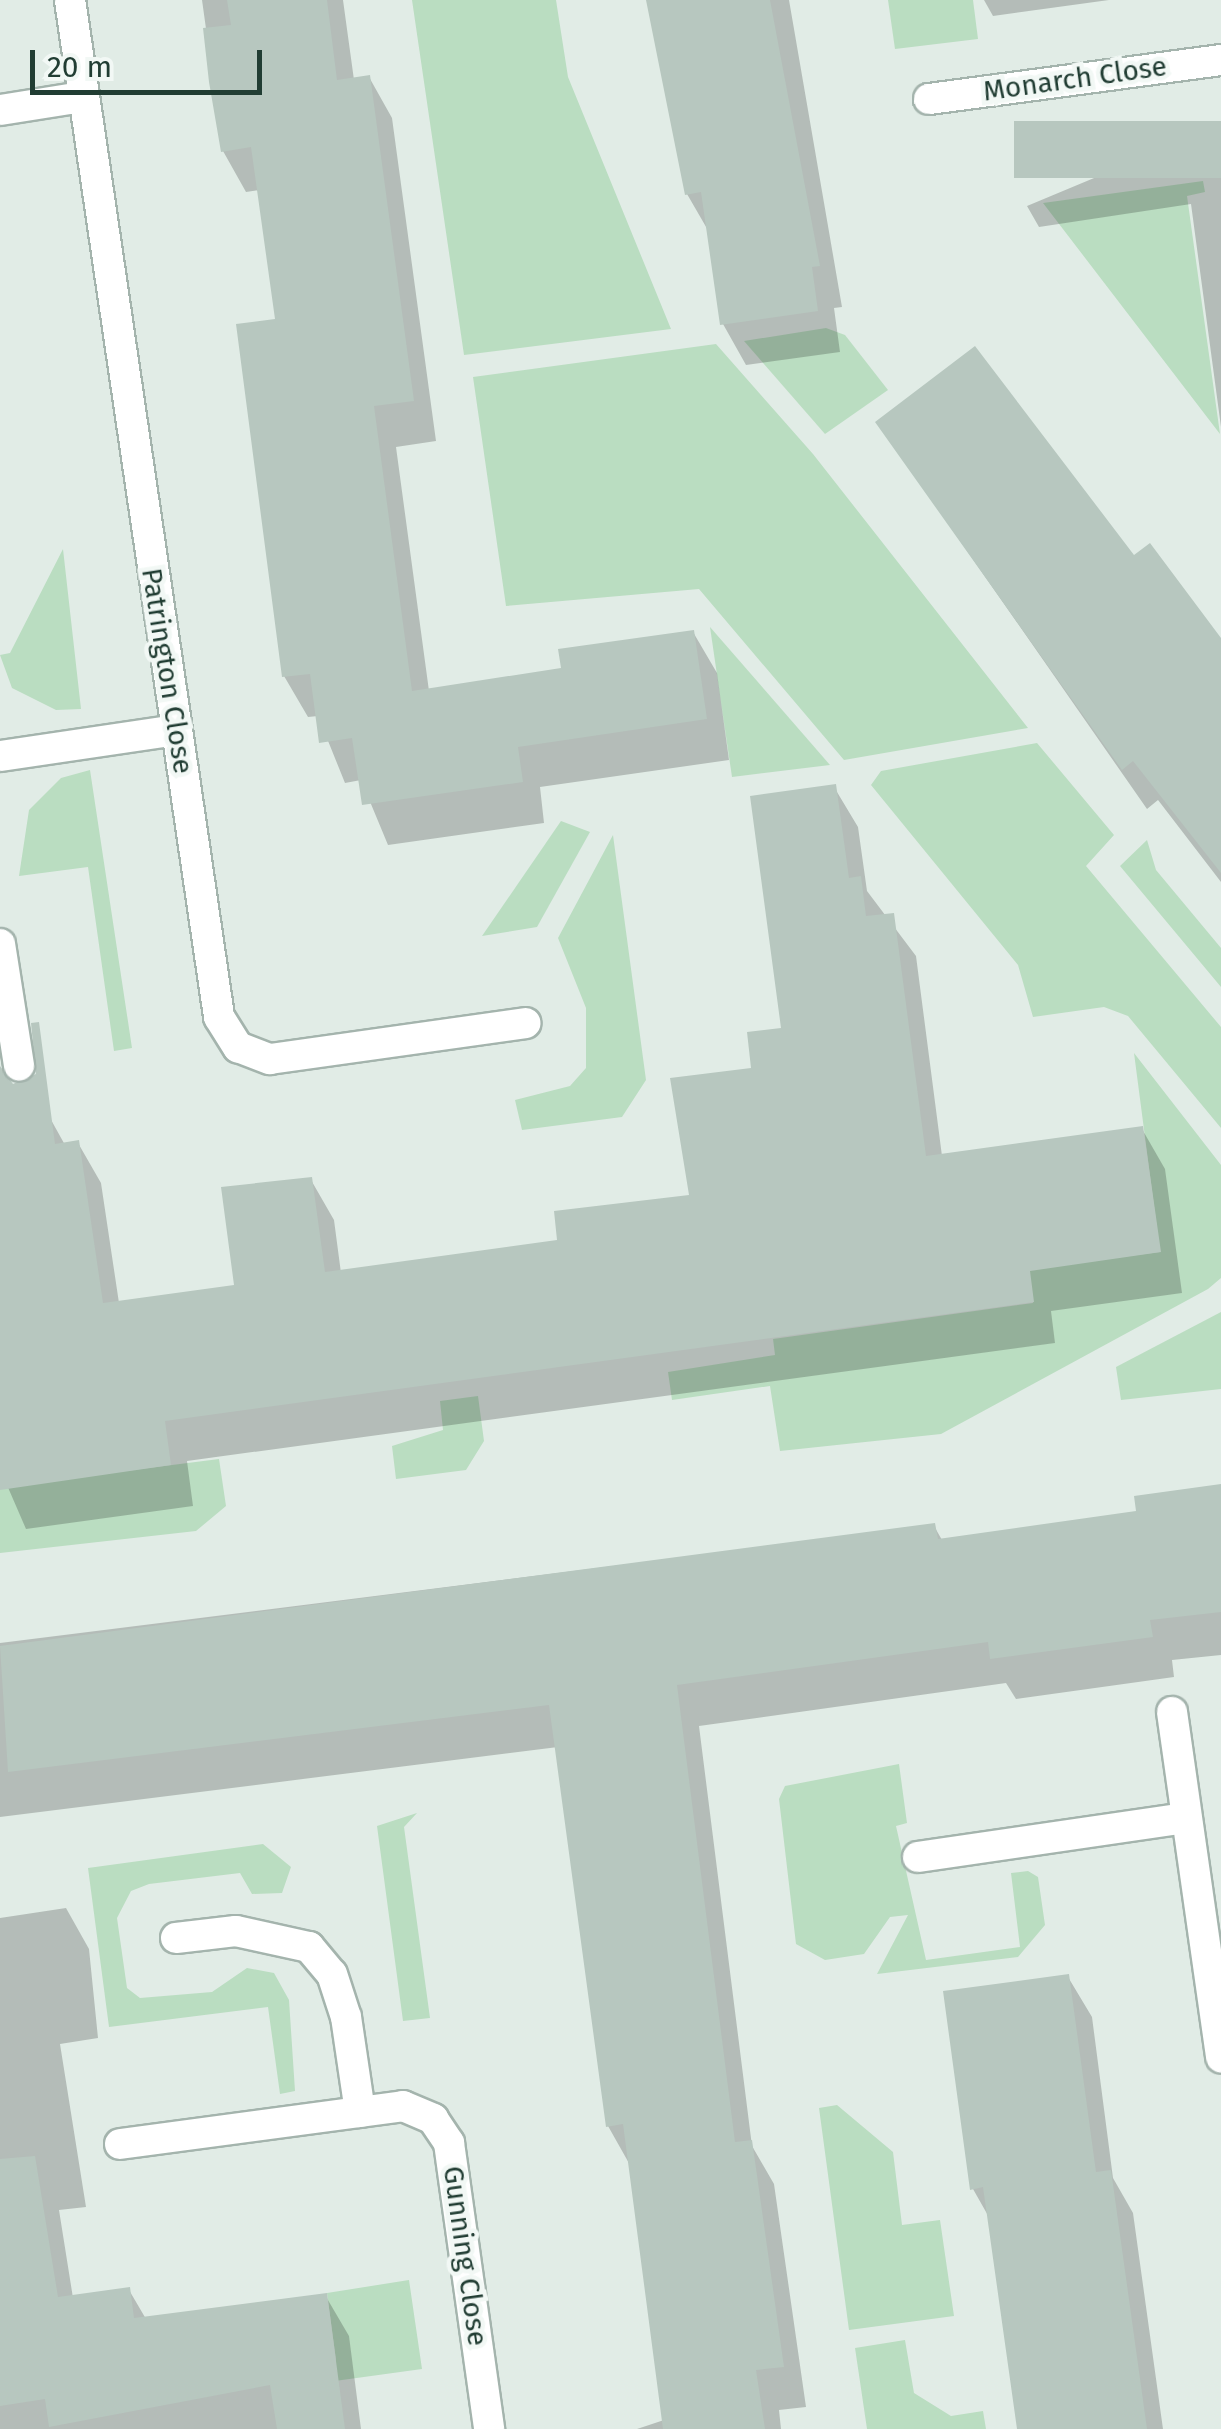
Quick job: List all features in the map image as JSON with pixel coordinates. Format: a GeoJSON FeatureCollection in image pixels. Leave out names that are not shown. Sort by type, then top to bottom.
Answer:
{"type":"FeatureCollection","features":[{"type":"Feature","properties":{"kind":"street","name":"Patrington Close"},"geometry":{"type":"LineString","coordinates":[[70,0],[218,1018],[238,1047],[270,1059],[524,1022]]}},
{"type":"Feature","properties":{"kind":"street","name":"Monarch Close"},"geometry":{"type":"LineString","coordinates":[[929,99],[1221,60]]}},
{"type":"Feature","properties":{"kind":"street"},"geometry":{"type":"LineString","coordinates":[[0,110],[82,97]]}},
{"type":"Feature","properties":{"kind":"street"},"geometry":{"type":"LineString","coordinates":[[0,756],[176,730]]}},
{"type":"Feature","properties":{"kind":"street"},"geometry":{"type":"LineString","coordinates":[[0,944],[19,1066]]}},
{"type":"Feature","properties":{"kind":"street"},"geometry":{"type":"LineString","coordinates":[[1172,1712],[1221,2058]]}},
{"type":"Feature","properties":{"kind":"street"},"geometry":{"type":"LineString","coordinates":[[918,1857],[1186,1818]]}},
{"type":"Feature","properties":{"kind":"street"},"geometry":{"type":"LineString","coordinates":[[120,2144],[360,2112],[346,2017],[332,1974],[309,1947],[236,1931],[176,1938]]}},
{"type":"Feature","properties":{"kind":"street","name":"Gunning Close"},"geometry":{"type":"LineString","coordinates":[[360,2112],[403,2106],[432,2119],[448,2143],[489,2429]]}},
{"type":"Feature","properties":{"kind":"green space"},"geometry":{"type":"Polygon","coordinates":[[[412,0],[556,0],[568,77],[671,329],[464,355],[412,0]]]}},
{"type":"Feature","properties":{"kind":"green space"},"geometry":{"type":"Polygon","coordinates":[[[888,0],[973,0],[978,39],[895,49],[888,0]]]}},
{"type":"Feature","properties":{"kind":"green space"},"geometry":{"type":"Polygon","coordinates":[[[1203,181],[1205,192],[1187,196],[1220,434],[1043,203],[1203,181]]]}},
{"type":"Feature","properties":{"kind":"green space"},"geometry":{"type":"Polygon","coordinates":[[[826,328],[845,335],[888,390],[825,434],[744,341],[826,328]]]}},
{"type":"Feature","properties":{"kind":"green space"},"geometry":{"type":"Polygon","coordinates":[[[716,344],[813,454],[1028,728],[844,760],[699,589],[506,606],[473,377],[716,344]]]}},
{"type":"Feature","properties":{"kind":"green space"},"geometry":{"type":"Polygon","coordinates":[[[63,549],[81,709],[56,710],[12,688],[0,655],[10,653],[63,549]]]}},
{"type":"Feature","properties":{"kind":"green space"},"geometry":{"type":"Polygon","coordinates":[[[710,627],[830,765],[732,777],[710,627]]]}},
{"type":"Feature","properties":{"kind":"green space"},"geometry":{"type":"Polygon","coordinates":[[[1037,743],[1114,835],[1086,866],[1221,1027],[1221,1128],[1128,1016],[1104,1007],[1033,1017],[1018,965],[871,785],[881,771],[1037,743]]]}},
{"type":"Feature","properties":{"kind":"green space"},"geometry":{"type":"Polygon","coordinates":[[[90,770],[132,1048],[114,1051],[88,867],[19,876],[29,810],[61,778],[90,770]]]}},
{"type":"Feature","properties":{"kind":"green space"},"geometry":{"type":"Polygon","coordinates":[[[561,821],[590,832],[537,927],[482,936],[561,821]]]}},
{"type":"Feature","properties":{"kind":"green space"},"geometry":{"type":"Polygon","coordinates":[[[613,835],[646,1080],[622,1117],[522,1130],[515,1100],[570,1086],[586,1068],[586,1008],[558,938],[613,835]]]}},
{"type":"Feature","properties":{"kind":"green space"},"geometry":{"type":"Polygon","coordinates":[[[1147,840],[1156,870],[1221,948],[1221,987],[1120,866],[1147,840]]]}},
{"type":"Feature","properties":{"kind":"green space"},"geometry":{"type":"Polygon","coordinates":[[[1134,1053],[1221,1165],[1221,1278],[1208,1289],[941,1434],[780,1451],[770,1386],[672,1400],[668,1372],[775,1355],[773,1339],[1033,1303],[1029,1269],[1160,1252],[1134,1053]]]}},
{"type":"Feature","properties":{"kind":"green space"},"geometry":{"type":"Polygon","coordinates":[[[1221,1312],[1221,1389],[1121,1400],[1116,1367],[1221,1312]]]}},
{"type":"Feature","properties":{"kind":"green space"},"geometry":{"type":"Polygon","coordinates":[[[478,1396],[484,1441],[466,1470],[396,1479],[392,1446],[443,1430],[440,1401],[478,1396]]]}},
{"type":"Feature","properties":{"kind":"green space"},"geometry":{"type":"Polygon","coordinates":[[[219,1459],[226,1506],[196,1531],[0,1553],[0,1487],[219,1459]]]}},
{"type":"Feature","properties":{"kind":"green space"},"geometry":{"type":"Polygon","coordinates":[[[899,1764],[907,1823],[896,1826],[926,1960],[1020,1947],[1011,1873],[1028,1871],[1038,1877],[1045,1925],[1018,1957],[877,1974],[908,1915],[890,1917],[864,1954],[825,1960],[796,1944],[779,1799],[785,1786],[899,1764]]]}},
{"type":"Feature","properties":{"kind":"green space"},"geometry":{"type":"Polygon","coordinates":[[[417,1813],[404,1827],[430,2018],[403,2021],[377,1826],[417,1813]]]}},
{"type":"Feature","properties":{"kind":"green space"},"geometry":{"type":"Polygon","coordinates":[[[263,1844],[291,1867],[282,1893],[252,1894],[240,1873],[149,1884],[131,1891],[117,1918],[127,1988],[140,1998],[212,1992],[247,1968],[274,1973],[289,2000],[295,2091],[280,2094],[268,2007],[109,2027],[88,1868],[263,1844]]]}},
{"type":"Feature","properties":{"kind":"green space"},"geometry":{"type":"Polygon","coordinates":[[[837,2105],[893,2152],[902,2225],[940,2220],[954,2316],[849,2330],[819,2108],[837,2105]]]}},
{"type":"Feature","properties":{"kind":"green space"},"geometry":{"type":"Polygon","coordinates":[[[409,2280],[422,2369],[313,2384],[336,2360],[327,2293],[409,2280]]]}},
{"type":"Feature","properties":{"kind":"green space"},"geometry":{"type":"Polygon","coordinates":[[[905,2340],[914,2393],[951,2416],[983,2411],[986,2429],[867,2429],[855,2348],[905,2340]]]}},
{"type":"Feature","properties":{"kind":"building"},"geometry":{"type":"Polygon","coordinates":[[[227,0],[327,0],[337,80],[370,75],[414,401],[374,406],[412,691],[561,668],[558,649],[694,630],[707,719],[518,747],[523,782],[362,805],[352,738],[319,743],[310,674],[282,677],[236,324],[275,319],[251,147],[221,152],[209,82],[203,28],[231,25],[227,0]]]}},
{"type":"Feature","properties":{"kind":"building"},"geometry":{"type":"Polygon","coordinates":[[[646,0],[770,0],[820,266],[812,267],[818,311],[720,325],[701,192],[685,195],[646,0]]]}},
{"type":"Feature","properties":{"kind":"building"},"geometry":{"type":"Polygon","coordinates":[[[1014,121],[1221,121],[1221,178],[1014,178],[1014,121]]]}},
{"type":"Feature","properties":{"kind":"building"},"geometry":{"type":"Polygon","coordinates":[[[975,346],[1134,555],[1150,543],[1221,638],[1221,873],[1133,761],[1122,770],[875,422],[975,346]]]}},
{"type":"Feature","properties":{"kind":"building"},"geometry":{"type":"Polygon","coordinates":[[[836,784],[849,878],[861,876],[866,916],[894,913],[926,1156],[1143,1126],[1161,1252],[1030,1271],[1034,1302],[165,1421],[171,1465],[0,1490],[0,1066],[13,1084],[36,1074],[31,1023],[39,1022],[55,1144],[79,1140],[103,1303],[234,1285],[221,1187],[312,1177],[325,1272],[557,1240],[554,1211],[689,1195],[670,1078],[751,1068],[747,1032],[781,1028],[750,796],[836,784]]]}},
{"type":"Feature","properties":{"kind":"building"},"geometry":{"type":"Polygon","coordinates":[[[1221,1484],[1221,1612],[1150,1620],[1153,1637],[990,1659],[988,1642],[677,1685],[735,2142],[752,2140],[784,2367],[756,2370],[765,2429],[663,2429],[623,2124],[606,2127],[549,1705],[8,1772],[0,1646],[935,1523],[938,1539],[1136,1511],[1134,1496],[1221,1484]]]}},
{"type":"Feature","properties":{"kind":"building"},"geometry":{"type":"Polygon","coordinates":[[[1069,1974],[1096,2172],[1111,2170],[1147,2429],[1017,2429],[983,2187],[970,2190],[943,1991],[1069,1974]]]}},
{"type":"Feature","properties":{"kind":"building"},"geometry":{"type":"Polygon","coordinates":[[[35,2156],[58,2297],[130,2287],[134,2318],[327,2293],[345,2429],[277,2429],[270,2385],[49,2427],[45,2399],[0,2406],[0,2159],[35,2156]]]}}]}
